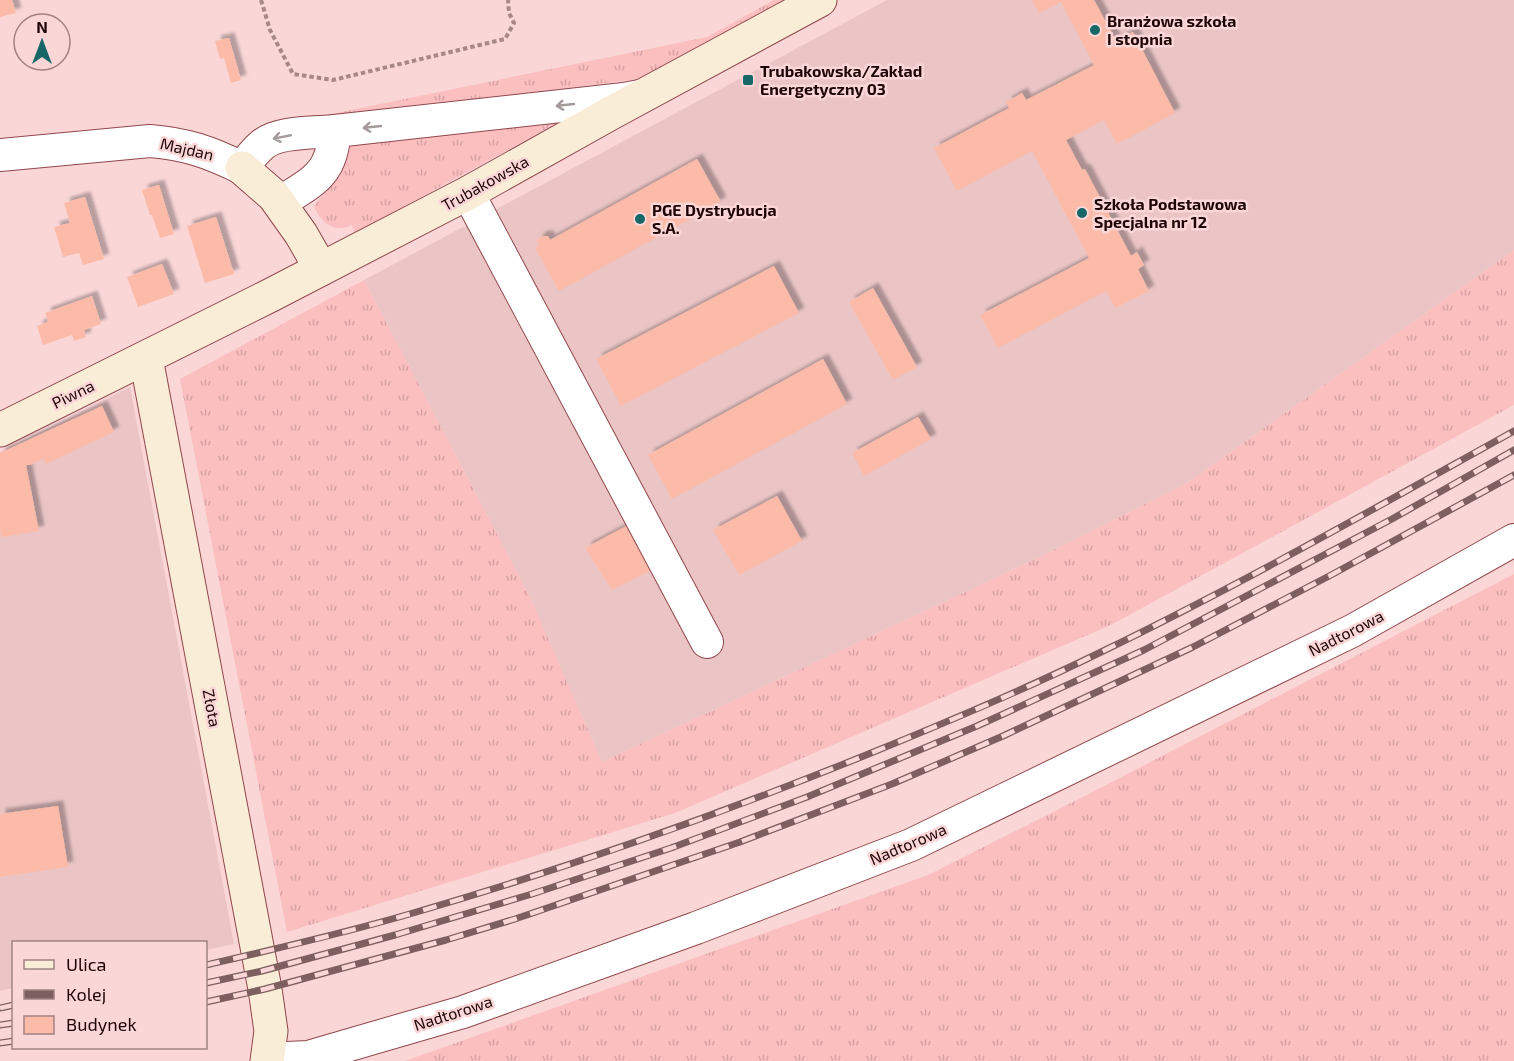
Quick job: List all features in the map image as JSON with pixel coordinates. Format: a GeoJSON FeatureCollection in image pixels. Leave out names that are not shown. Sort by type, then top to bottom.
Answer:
{"type":"FeatureCollection","features":[{"type":"Feature","properties":{"kind":"street","name":"Trubakowska"},"geometry":{"type":"LineString","coordinates":[[146,358],[468,193],[820,0]]}},
{"type":"Feature","properties":{"kind":"street"},"geometry":{"type":"LineString","coordinates":[[242,168],[262,144],[282,136],[644,95]]}},
{"type":"Feature","properties":{"kind":"street"},"geometry":{"type":"LineString","coordinates":[[279,202],[309,185],[321,172],[329,161],[335,131]]}},
{"type":"Feature","properties":{"kind":"street","name":"Majdan"},"geometry":{"type":"LineString","coordinates":[[0,155],[150,141],[193,147],[242,168],[274,196],[301,234],[321,269]]}},
{"type":"Feature","properties":{"kind":"street"},"geometry":{"type":"LineString","coordinates":[[468,193],[707,642]]}},
{"type":"Feature","properties":{"kind":"street","name":"Piwna"},"geometry":{"type":"LineString","coordinates":[[0,430],[146,358]]}},
{"type":"Feature","properties":{"kind":"street","name":"Złota"},"geometry":{"type":"LineString","coordinates":[[146,358],[262,970],[271,1031],[267,1060]]}},
{"type":"Feature","properties":{"kind":"street","name":"Nadtorowa"},"geometry":{"type":"LineString","coordinates":[[267,1060],[308,1057],[463,1012],[696,928],[911,845],[1352,631],[1514,540]]}},
{"type":"Feature","properties":{"kind":"path"},"geometry":{"type":"LineString","coordinates":[[261,0],[270,30],[293,74],[333,80],[505,39],[514,23],[509,13],[508,0]]}},
{"type":"Feature","properties":{"kind":"shaded area"},"geometry":{"type":"Polygon","coordinates":[[[887,0],[1514,0],[1514,250],[1187,483],[1038,558],[602,762],[530,597],[364,280],[887,0]]]}},
{"type":"Feature","properties":{"kind":"shaded area"},"geometry":{"type":"Polygon","coordinates":[[[130,387],[234,944],[207,950],[207,941],[12,941],[12,988],[0,991],[0,452],[130,387]]]}},
{"type":"Feature","properties":{"kind":"green space"},"geometry":{"type":"Polygon","coordinates":[[[774,0],[790,0],[645,78],[263,128],[707,37],[774,0]]]}},
{"type":"Feature","properties":{"kind":"green space"},"geometry":{"type":"Polygon","coordinates":[[[570,116],[355,233],[352,225],[339,228],[328,225],[314,206],[324,194],[319,189],[331,175],[350,144],[570,116]]]}},
{"type":"Feature","properties":{"kind":"green space"},"geometry":{"type":"Polygon","coordinates":[[[1514,250],[1514,405],[1111,625],[675,813],[287,932],[180,379],[364,280],[530,597],[602,762],[1038,558],[1187,483],[1514,250]]]}},
{"type":"Feature","properties":{"kind":"green space"},"geometry":{"type":"Polygon","coordinates":[[[1514,574],[1514,1061],[405,1061],[928,875],[1514,574]]]}},
{"type":"Feature","properties":{"kind":"building"},"geometry":{"type":"Polygon","coordinates":[[[0,0],[12,0],[16,12],[0,17],[0,0]]]}},
{"type":"Feature","properties":{"kind":"building"},"geometry":{"type":"Polygon","coordinates":[[[1032,0],[1094,0],[1116,41],[1133,32],[1175,113],[1117,144],[1104,120],[1066,140],[1082,170],[1085,169],[1131,256],[1137,252],[1144,265],[1138,269],[1149,291],[1115,308],[1106,291],[998,348],[980,315],[1089,258],[1032,151],[957,191],[934,148],[1009,108],[1006,102],[1022,93],[1026,100],[1094,65],[1061,2],[1039,13],[1032,0]]]}},
{"type":"Feature","properties":{"kind":"building"},"geometry":{"type":"Polygon","coordinates":[[[229,38],[241,80],[231,83],[224,58],[220,59],[215,41],[229,38]]]}},
{"type":"Feature","properties":{"kind":"building","name":"PGE Dystrybucja S.A."},"geometry":{"type":"Polygon","coordinates":[[[697,159],[721,202],[559,291],[535,248],[539,246],[537,242],[539,238],[548,236],[550,240],[697,159]]]}},
{"type":"Feature","properties":{"kind":"building"},"geometry":{"type":"Polygon","coordinates":[[[159,185],[174,234],[160,238],[142,190],[159,185]]]}},
{"type":"Feature","properties":{"kind":"building"},"geometry":{"type":"Polygon","coordinates":[[[85,197],[104,259],[83,265],[79,253],[63,257],[54,227],[70,223],[64,203],[85,197]]]}},
{"type":"Feature","properties":{"kind":"building"},"geometry":{"type":"Polygon","coordinates":[[[216,217],[234,274],[205,283],[187,226],[216,217]]]}},
{"type":"Feature","properties":{"kind":"building"},"geometry":{"type":"Polygon","coordinates":[[[162,264],[174,294],[138,307],[127,277],[162,264]]]}},
{"type":"Feature","properties":{"kind":"building"},"geometry":{"type":"Polygon","coordinates":[[[774,266],[799,313],[621,406],[596,359],[774,266]]]}},
{"type":"Feature","properties":{"kind":"building"},"geometry":{"type":"Polygon","coordinates":[[[873,288],[917,367],[893,380],[849,302],[873,288]]]}},
{"type":"Feature","properties":{"kind":"building"},"geometry":{"type":"Polygon","coordinates":[[[92,296],[101,324],[84,330],[86,337],[74,341],[72,335],[43,345],[37,326],[48,322],[45,313],[92,296]]]}},
{"type":"Feature","properties":{"kind":"building"},"geometry":{"type":"Polygon","coordinates":[[[823,359],[847,404],[672,499],[648,455],[823,359]]]}},
{"type":"Feature","properties":{"kind":"building"},"geometry":{"type":"Polygon","coordinates":[[[102,406],[114,432],[46,464],[43,459],[26,465],[39,531],[1,537],[0,453],[102,406]]]}},
{"type":"Feature","properties":{"kind":"building"},"geometry":{"type":"Polygon","coordinates":[[[918,417],[931,439],[864,476],[852,453],[918,417]]]}},
{"type":"Feature","properties":{"kind":"building"},"geometry":{"type":"Polygon","coordinates":[[[777,496],[802,541],[739,575],[713,530],[777,496]]]}},
{"type":"Feature","properties":{"kind":"building"},"geometry":{"type":"Polygon","coordinates":[[[632,523],[659,566],[612,590],[585,548],[632,523]]]}},
{"type":"Feature","properties":{"kind":"building"},"geometry":{"type":"Polygon","coordinates":[[[58,806],[68,867],[0,877],[0,814],[58,806]]]}},
{"type":"Feature","properties":{"kind":"railway"},"geometry":{"type":"LineString","coordinates":[[207,965],[362,927],[529,878],[701,819],[871,753],[1014,693],[1152,627],[1308,545],[1514,431]]}},
{"type":"Feature","properties":{"kind":"railway"},"geometry":{"type":"LineString","coordinates":[[207,983],[262,971],[395,935],[532,894],[671,848],[807,797],[977,726],[1144,650],[1392,519],[1514,450]]}},
{"type":"Feature","properties":{"kind":"railway"},"geometry":{"type":"LineString","coordinates":[[207,1002],[265,989],[515,919],[740,842],[892,784],[1003,736],[1193,647],[1514,475]]}},
{"type":"Feature","properties":{"kind":"railway"},"geometry":{"type":"LineString","coordinates":[[0,1008],[12,1005]]}},
{"type":"Feature","properties":{"kind":"railway"},"geometry":{"type":"LineString","coordinates":[[0,1025],[12,1023]]}},
{"type":"Feature","properties":{"kind":"railway"},"geometry":{"type":"LineString","coordinates":[[0,1043],[12,1041]]}},
{"type":"Feature","properties":{"kind":"place","name":"Branżowa szkoła I stopnia"},"geometry":{"type":"Point","coordinates":[1095,30]}},
{"type":"Feature","properties":{"kind":"place","name":"Trubakowska/Zakład Energetyczny 03"},"geometry":{"type":"Point","coordinates":[748,80]}},
{"type":"Feature","properties":{"kind":"place","name":"Szkoła Podstawowa Specjalna nr 12"},"geometry":{"type":"Point","coordinates":[1082,213]}},
{"type":"Feature","properties":{"kind":"place","name":"PGE Dystrybucja S.A."},"geometry":{"type":"Point","coordinates":[640,219]}}]}
